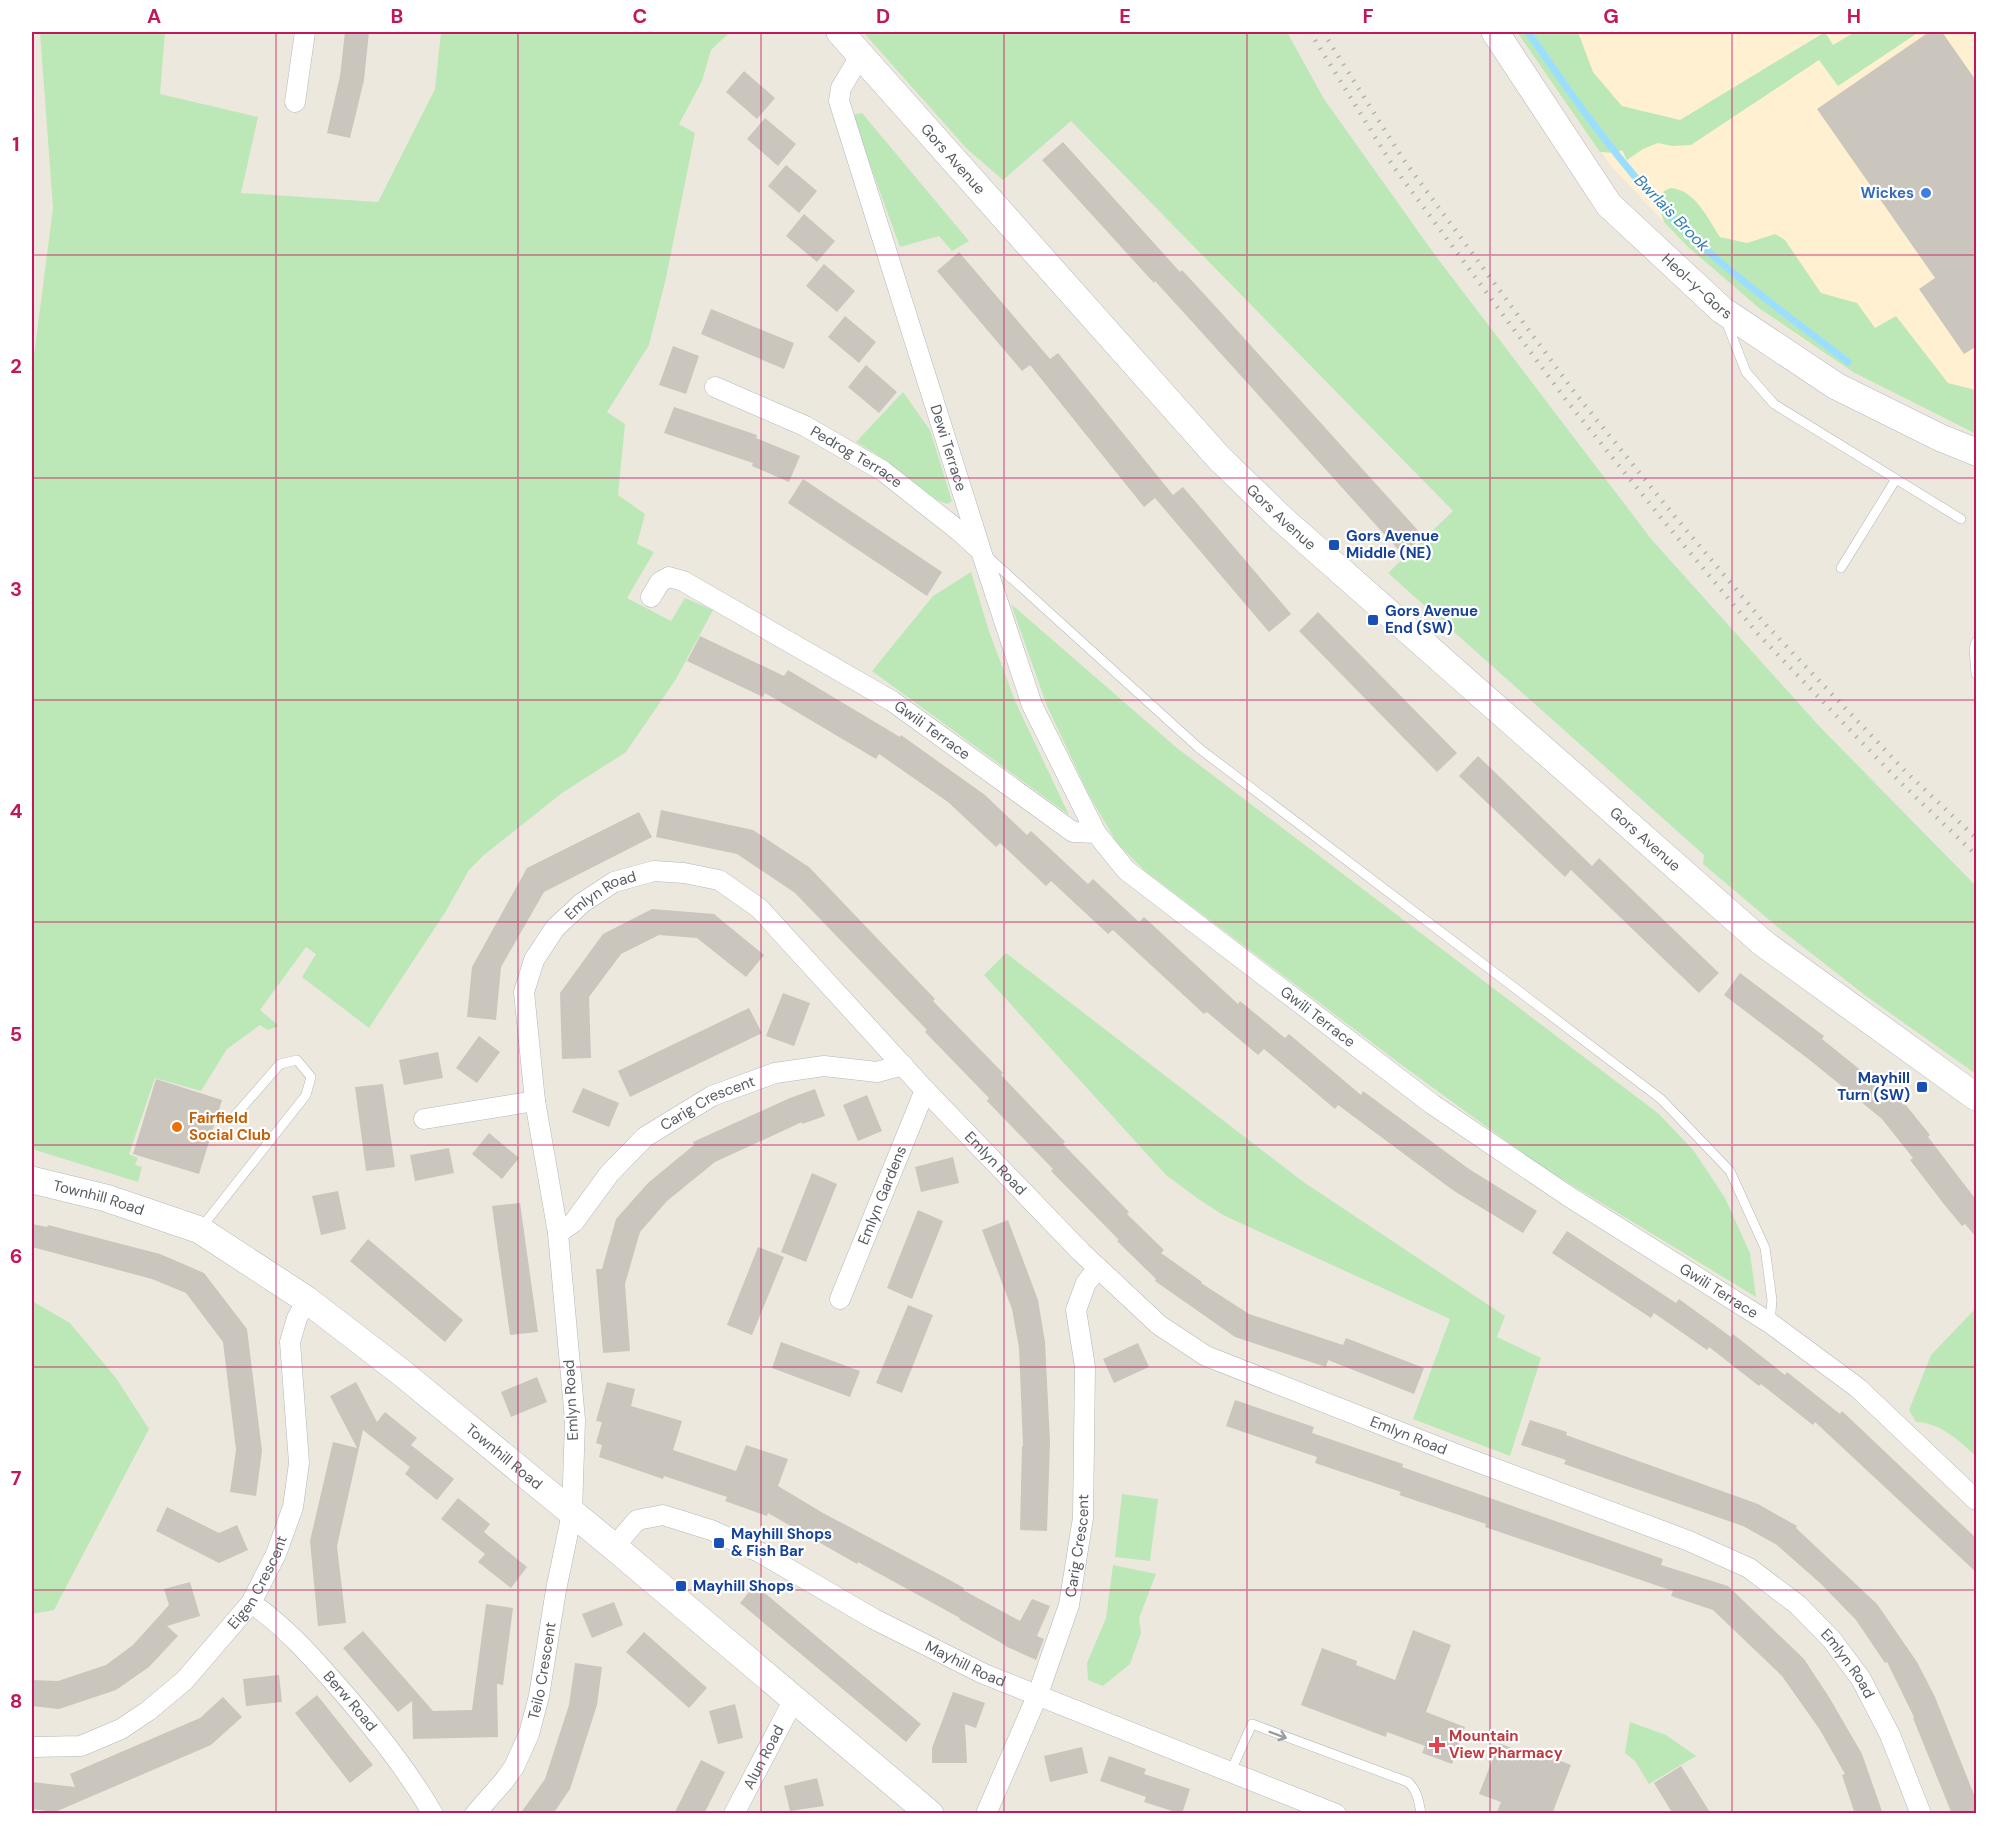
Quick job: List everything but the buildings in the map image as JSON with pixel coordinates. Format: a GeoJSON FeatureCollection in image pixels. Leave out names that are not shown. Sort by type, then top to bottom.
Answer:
{"type":"FeatureCollection","features":[{"type":"Feature","properties":{"kind":"street"},"geometry":{"type":"LineString","coordinates":[[296,102],[305,32]]}},
{"type":"Feature","properties":{"kind":"street","name":"Gors Avenue"},"geometry":{"type":"LineString","coordinates":[[840,32],[1220,458],[1283,520],[1763,943],[1977,1097]]}},
{"type":"Feature","properties":{"kind":"street","name":"Heol-y-Gors"},"geometry":{"type":"LineString","coordinates":[[1495,32],[1609,205],[1722,310],[1836,386],[1941,438],[1977,452]]}},
{"type":"Feature","properties":{"kind":"street","name":"Dewi Terrace"},"geometry":{"type":"LineString","coordinates":[[860,56],[841,88],[839,101],[1032,705],[1096,834]]}},
{"type":"Feature","properties":{"kind":"street","name":"Pedrog Terrace"},"geometry":{"type":"LineString","coordinates":[[715,387],[805,426],[883,471],[981,551]]}},
{"type":"Feature","properties":{"kind":"street","name":"Gwili Terrace"},"geometry":{"type":"LineString","coordinates":[[651,597],[660,582],[669,577],[683,581],[892,701],[1073,832],[1096,834],[1126,870],[1432,1104],[1568,1196],[1770,1323],[1858,1388],[1977,1500]]}},
{"type":"Feature","properties":{"kind":"street","name":"Emlyn Road"},"geometry":{"type":"LineString","coordinates":[[572,1514],[575,1420],[558,1233],[535,1101],[524,992],[534,960],[555,928],[582,903],[614,882],[654,871],[684,873],[719,880],[759,908],[925,1090],[1098,1268],[1159,1325],[1206,1356],[1456,1454],[1689,1541],[1749,1568],[1798,1605],[1832,1640],[1860,1679],[1890,1735],[1918,1802],[1920,1814]]}},
{"type":"Feature","properties":{"kind":"street","name":"Carig Crescent"},"geometry":{"type":"LineString","coordinates":[[558,1233],[574,1222],[609,1174],[645,1137],[712,1096],[775,1072],[824,1066],[877,1072],[903,1065]]}},
{"type":"Feature","properties":{"kind":"street","name":"Emlyn Gardens"},"geometry":{"type":"LineString","coordinates":[[840,1299],[925,1090]]}},
{"type":"Feature","properties":{"kind":"street"},"geometry":{"type":"LineString","coordinates":[[424,1119],[535,1101]]}},
{"type":"Feature","properties":{"kind":"street","name":"Townhill Road"},"geometry":{"type":"LineString","coordinates":[[32,1180],[106,1198],[200,1230],[307,1300],[402,1373],[614,1547],[930,1814]]}},
{"type":"Feature","properties":{"kind":"street","name":"Carig Crescent"},"geometry":{"type":"LineString","coordinates":[[986,1814],[1038,1694],[1069,1605],[1083,1518],[1084,1367],[1076,1310],[1086,1283],[1098,1268]]}},
{"type":"Feature","properties":{"kind":"street","name":"Eigen Crescent"},"geometry":{"type":"LineString","coordinates":[[32,1748],[81,1746],[121,1730],[148,1711],[184,1680],[251,1603],[276,1554],[293,1507],[299,1463],[290,1342],[297,1318],[307,1300]]}},
{"type":"Feature","properties":{"kind":"street","name":"Teilo Crescent"},"geometry":{"type":"LineString","coordinates":[[475,1814],[509,1774],[529,1734],[539,1696],[556,1590],[572,1514]]}},
{"type":"Feature","properties":{"kind":"street","name":"Mayhill Road"},"geometry":{"type":"LineString","coordinates":[[614,1547],[637,1520],[663,1515],[711,1530],[761,1553],[874,1619],[984,1674],[1336,1814]]}},
{"type":"Feature","properties":{"kind":"street","name":"Berw Road"},"geometry":{"type":"LineString","coordinates":[[251,1603],[311,1656],[357,1708],[401,1763],[433,1814]]}},
{"type":"Feature","properties":{"kind":"street","name":"Alun Road"},"geometry":{"type":"LineString","coordinates":[[734,1814],[794,1699]]}},
{"type":"Feature","properties":{"kind":"lane"},"geometry":{"type":"LineString","coordinates":[[1722,310],[1746,372],[1774,404],[1961,519]]}},
{"type":"Feature","properties":{"kind":"lane"},"geometry":{"type":"LineString","coordinates":[[1841,568],[1896,479]]}},
{"type":"Feature","properties":{"kind":"lane"},"geometry":{"type":"LineString","coordinates":[[981,551],[1200,749],[1661,1099],[1730,1171],[1765,1248],[1772,1300],[1770,1323]]}},
{"type":"Feature","properties":{"kind":"lane"},"geometry":{"type":"LineString","coordinates":[[1977,642],[1974,648],[1977,674]]}},
{"type":"Feature","properties":{"kind":"lane"},"geometry":{"type":"LineString","coordinates":[[200,1230],[306,1095],[311,1077],[297,1060],[280,1064],[232,1119]]}},
{"type":"Feature","properties":{"kind":"lane"},"geometry":{"type":"LineString","coordinates":[[1231,1771],[1252,1724],[1408,1782],[1413,1787],[1421,1814]]}},
{"type":"Feature","properties":{"kind":"shaded area"},"geometry":{"type":"Polygon","coordinates":[[[1517,32],[1976,32],[1976,434],[1807,342],[1760,309],[1687,246],[1612,167],[1517,32]]]}},
{"type":"Feature","properties":{"kind":"green space"},"geometry":{"type":"Polygon","coordinates":[[[40,32],[165,32],[160,94],[258,117],[241,193],[378,202],[435,89],[441,32],[730,32],[711,50],[702,81],[679,124],[695,133],[666,278],[649,345],[607,412],[625,424],[618,495],[645,514],[637,544],[654,552],[627,598],[671,621],[685,598],[713,610],[676,679],[626,752],[562,793],[484,855],[469,870],[446,911],[369,1028],[302,977],[316,954],[306,947],[260,1010],[279,1026],[268,1030],[260,1025],[227,1049],[201,1091],[155,1078],[129,1154],[138,1158],[135,1165],[142,1167],[138,1182],[32,1149],[32,371],[53,208],[40,32]]]}},
{"type":"Feature","properties":{"kind":"green space"},"geometry":{"type":"Polygon","coordinates":[[[863,32],[1287,32],[1324,99],[1435,255],[1652,540],[1820,727],[1976,886],[1976,1074],[1866,996],[1780,929],[1703,864],[1704,855],[1388,573],[1453,511],[1071,121],[1003,180],[967,149],[863,32]]]}},
{"type":"Feature","properties":{"kind":"green space"},"geometry":{"type":"Polygon","coordinates":[[[1517,32],[1578,32],[1593,72],[1622,106],[1680,120],[1825,32],[1833,45],[1855,32],[1919,32],[1838,86],[1819,60],[1691,145],[1672,146],[1658,143],[1643,149],[1627,160],[1622,150],[1616,153],[1600,152],[1517,32]]]}},
{"type":"Feature","properties":{"kind":"green space"},"geometry":{"type":"Polygon","coordinates":[[[862,113],[969,241],[952,251],[939,236],[900,247],[852,115],[862,113]]]}},
{"type":"Feature","properties":{"kind":"green space"},"geometry":{"type":"Polygon","coordinates":[[[1670,188],[1679,190],[1694,199],[1720,237],[1747,243],[1775,234],[1785,240],[1821,293],[1857,303],[1875,328],[1896,316],[1948,383],[1976,390],[1976,434],[1853,372],[1760,309],[1687,246],[1664,222],[1658,203],[1664,191],[1670,188]]]}},
{"type":"Feature","properties":{"kind":"green space"},"geometry":{"type":"Polygon","coordinates":[[[903,392],[930,430],[952,501],[947,504],[937,500],[887,461],[856,442],[903,392]]]}},
{"type":"Feature","properties":{"kind":"green space"},"geometry":{"type":"Polygon","coordinates":[[[971,572],[989,631],[1015,701],[1069,815],[872,671],[933,596],[971,572]]]}},
{"type":"Feature","properties":{"kind":"green space"},"geometry":{"type":"Polygon","coordinates":[[[1011,604],[1177,748],[1659,1114],[1694,1151],[1725,1198],[1750,1253],[1756,1297],[1539,1165],[1399,1063],[1145,871],[1117,843],[1089,795],[1047,706],[1011,604]]]}},
{"type":"Feature","properties":{"kind":"green space"},"geometry":{"type":"Polygon","coordinates":[[[1006,953],[1302,1181],[1505,1316],[1497,1337],[1541,1358],[1510,1456],[1413,1419],[1450,1319],[1223,1215],[1166,1175],[984,975],[1006,953]]]}},
{"type":"Feature","properties":{"kind":"green space"},"geometry":{"type":"Polygon","coordinates":[[[32,1301],[70,1323],[116,1378],[149,1429],[54,1610],[32,1614],[32,1301]]]}},
{"type":"Feature","properties":{"kind":"green space"},"geometry":{"type":"Polygon","coordinates":[[[1976,1308],[1976,1456],[1956,1438],[1941,1429],[1916,1422],[1909,1410],[1931,1355],[1976,1308]]]}},
{"type":"Feature","properties":{"kind":"green space"},"geometry":{"type":"Polygon","coordinates":[[[1122,1494],[1158,1499],[1150,1561],[1115,1557],[1122,1494]]]}},
{"type":"Feature","properties":{"kind":"green space"},"geometry":{"type":"Polygon","coordinates":[[[1113,1565],[1156,1574],[1139,1618],[1141,1633],[1130,1664],[1103,1686],[1088,1680],[1087,1663],[1106,1618],[1113,1565]]]}},
{"type":"Feature","properties":{"kind":"green space"},"geometry":{"type":"Polygon","coordinates":[[[1630,1722],[1666,1735],[1696,1756],[1649,1784],[1635,1761],[1625,1753],[1630,1722]]]}},
{"type":"Feature","properties":{"kind":"waterway","name":"Bwrlais Brook"},"geometry":{"type":"LineString","coordinates":[[1528,32],[1601,135],[1671,217],[1744,282],[1848,362]]}},
{"type":"Feature","properties":{"kind":"railway"},"geometry":{"type":"LineString","coordinates":[[1310,32],[1393,166],[1566,400],[1667,525],[1758,634],[1898,780],[1976,855]]}},
{"type":"Feature","properties":{"kind":"railway"},"geometry":{"type":"LineString","coordinates":[[1323,32],[1403,159],[1575,393],[1676,518],[1767,626],[1906,772],[1976,838]]}},
{"type":"Feature","properties":{"kind":"place","name":"Wickes"},"geometry":{"type":"Point","coordinates":[1926,193]}},
{"type":"Feature","properties":{"kind":"place","name":"Gors Avenue Middle (NE)"},"geometry":{"type":"Point","coordinates":[1334,545]}},
{"type":"Feature","properties":{"kind":"place","name":"Gors Avenue End (SW)"},"geometry":{"type":"Point","coordinates":[1373,620]}},
{"type":"Feature","properties":{"kind":"place","name":"Mayhill Turn (SW)"},"geometry":{"type":"Point","coordinates":[1922,1087]}},
{"type":"Feature","properties":{"kind":"place","name":"Fairfield Social Club"},"geometry":{"type":"Point","coordinates":[177,1127]}},
{"type":"Feature","properties":{"kind":"place","name":"Mayhill Shops & Fish Bar"},"geometry":{"type":"Point","coordinates":[719,1543]}},
{"type":"Feature","properties":{"kind":"place","name":"Mayhill Shops"},"geometry":{"type":"Point","coordinates":[681,1586]}},
{"type":"Feature","properties":{"kind":"place","name":"Mountain View Pharmacy"},"geometry":{"type":"Point","coordinates":[1437,1745]}}]}
